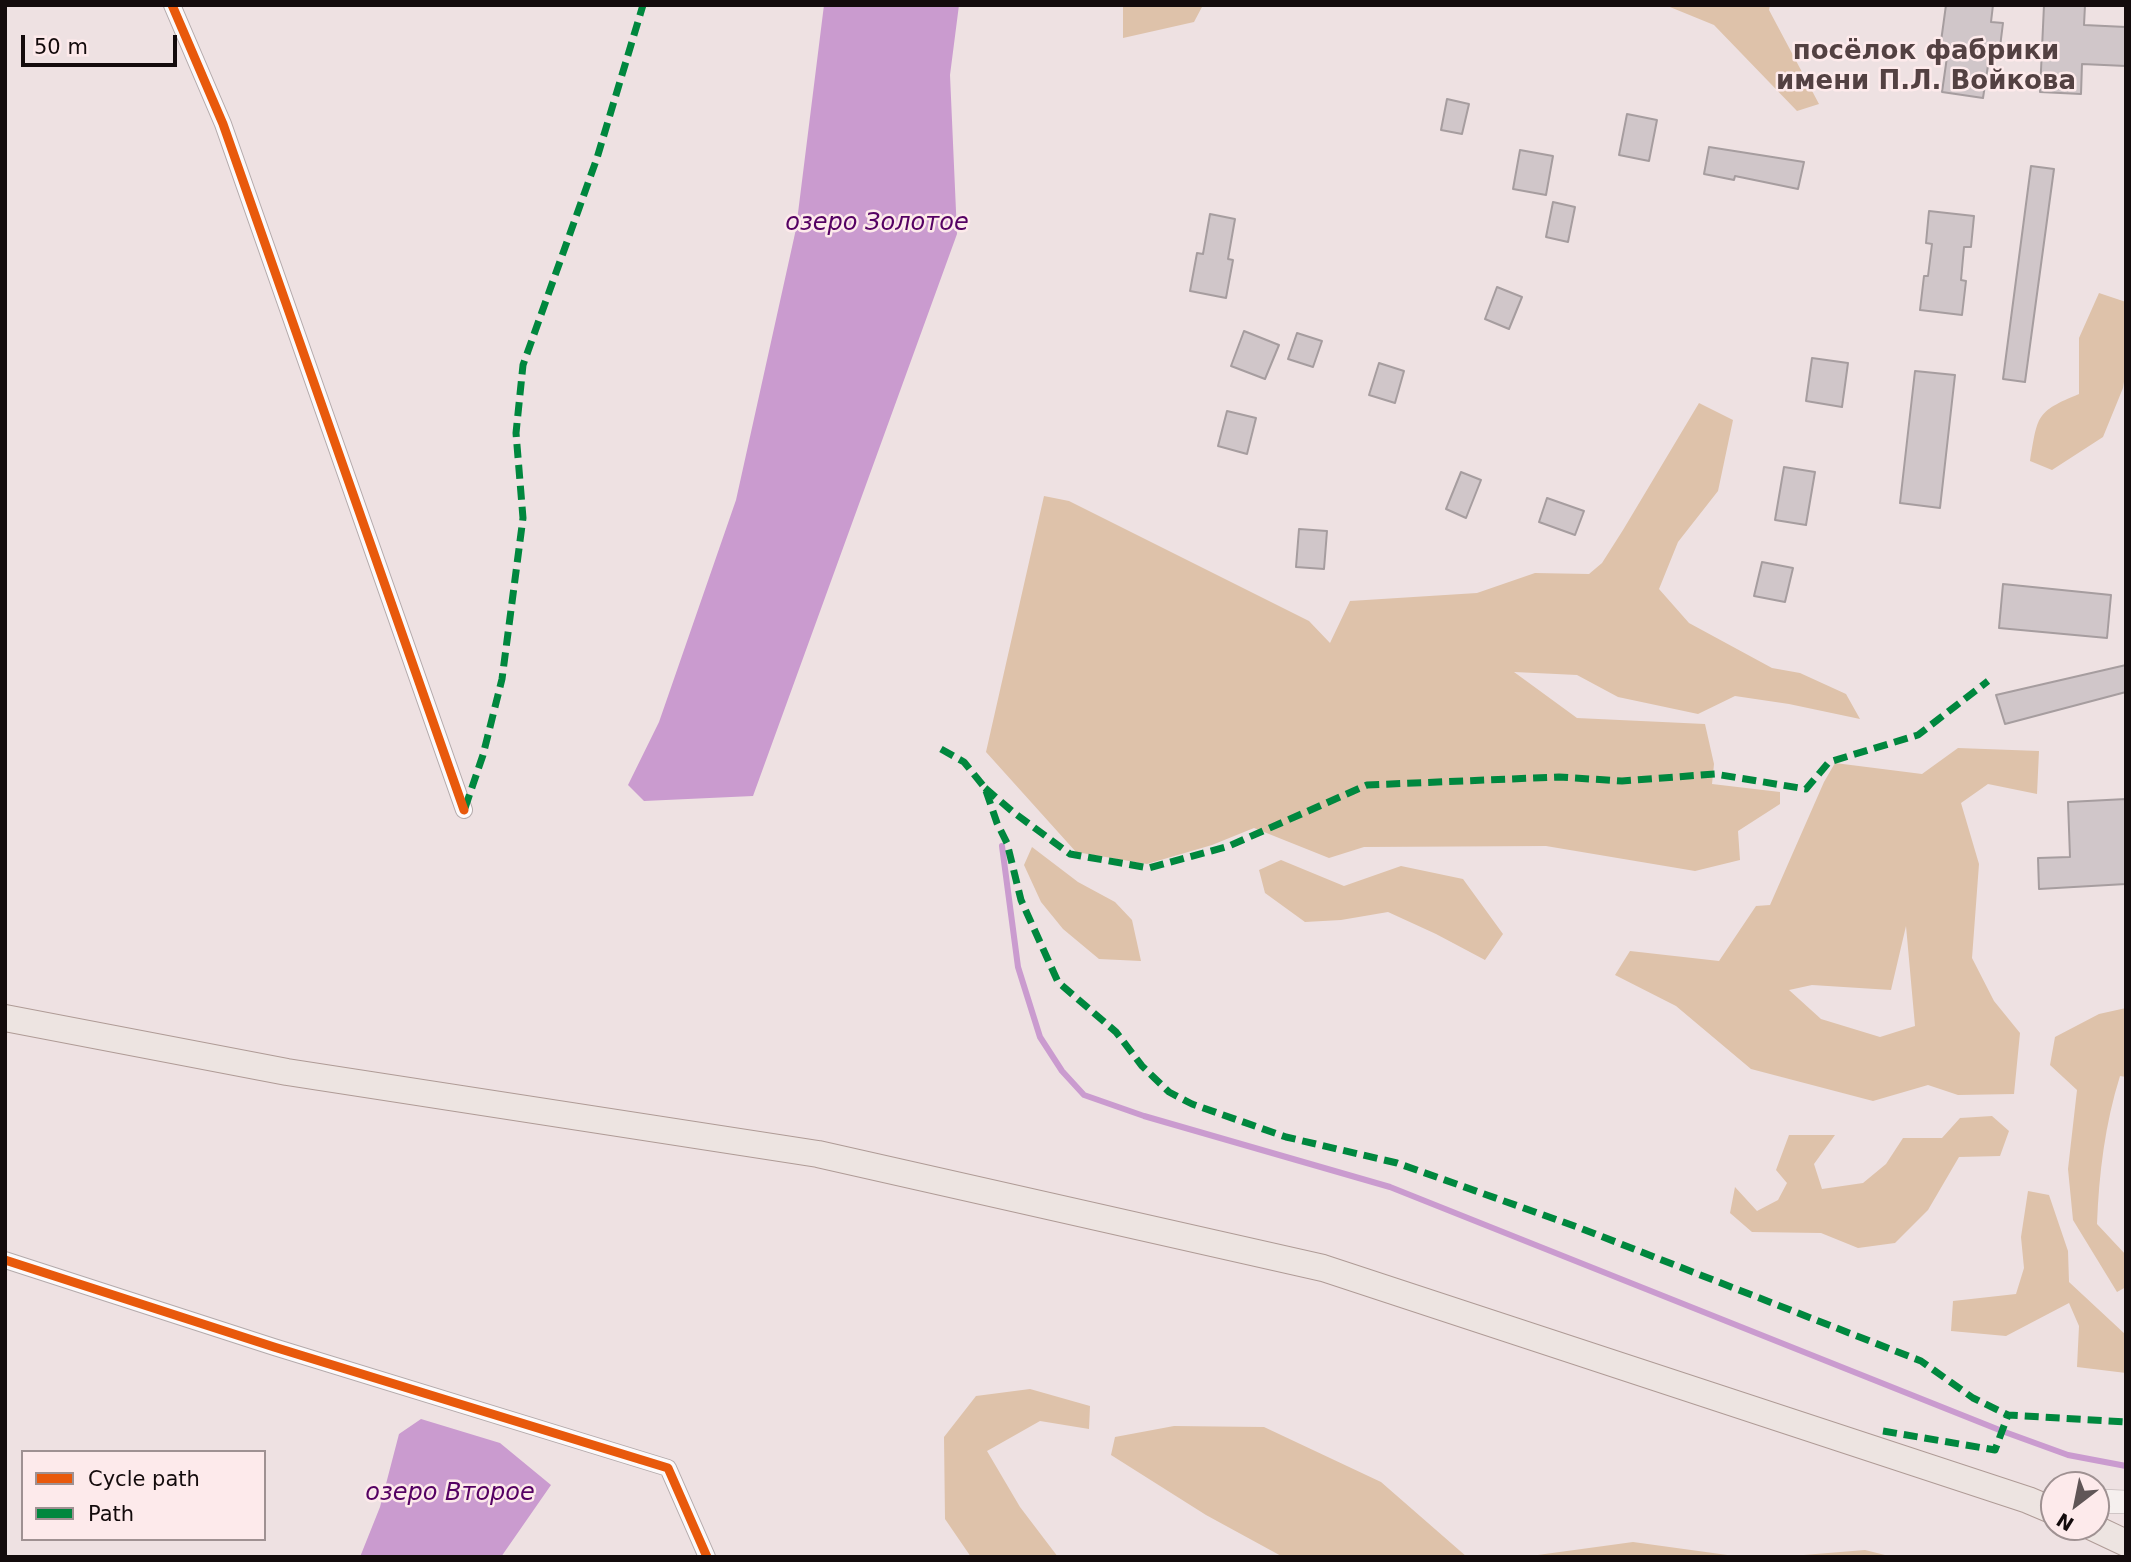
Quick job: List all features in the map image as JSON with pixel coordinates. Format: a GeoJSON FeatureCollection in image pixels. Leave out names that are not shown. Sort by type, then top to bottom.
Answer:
{"type":"FeatureCollection","features":[{"type":"Feature","properties":{"kind":"main road"},"geometry":{"type":"LineString","coordinates":[[5,1018],[288,1072],[818,1154],[1323,1268],[2040,1500]]}},
{"type":"Feature","properties":{"kind":"main road"},"geometry":{"type":"LineString","coordinates":[[2110,1535],[2126,1543]]}},
{"type":"Feature","properties":{"kind":"street"},"geometry":{"type":"LineString","coordinates":[[172,5],[223,124],[464,810]]}},
{"type":"Feature","properties":{"kind":"street"},"geometry":{"type":"LineString","coordinates":[[5,1260],[274,1347],[668,1468],[707,1557]]}},
{"type":"Feature","properties":{"kind":"shaded area"},"geometry":{"type":"Polygon","coordinates":[[[1123,5],[1203,5],[1194,22],[1123,38],[1123,5]]]}},
{"type":"Feature","properties":{"kind":"shaded area"},"geometry":{"type":"Polygon","coordinates":[[[1665,5],[1770,5],[1769,10],[1819,104],[1797,111],[1714,25],[1665,5]]]}},
{"type":"Feature","properties":{"kind":"shaded area"},"geometry":{"type":"Polygon","coordinates":[[[2099,293],[2126,302],[2126,369],[2123,388],[2103,437],[2052,470],[2030,461],[2037,425],[2046,411],[2079,394],[2079,338],[2099,293]]]}},
{"type":"Feature","properties":{"kind":"shaded area"},"geometry":{"type":"Polygon","coordinates":[[[1699,403],[1733,420],[1718,491],[1678,542],[1659,589],[1689,623],[1772,668],[1800,673],[1846,694],[1860,719],[1735,696],[1698,714],[1618,697],[1577,675],[1514,672],[1577,718],[1705,724],[1714,764],[1712,784],[1780,792],[1780,804],[1738,831],[1740,860],[1695,871],[1546,846],[1364,847],[1329,858],[1254,828],[1212,845],[1147,864],[1076,852],[986,752],[1044,496],[1069,501],[1309,621],[1330,643],[1350,601],[1477,593],[1535,573],[1589,574],[1602,563],[1699,403]]]}},
{"type":"Feature","properties":{"kind":"shaded area"},"geometry":{"type":"Polygon","coordinates":[[[1958,748],[2039,751],[2037,794],[1988,784],[1961,803],[1979,864],[1972,958],[1994,1001],[2020,1033],[2014,1094],[1958,1095],[1928,1085],[1873,1101],[1751,1069],[1676,1006],[1615,975],[1630,951],[1719,961],[1756,906],[1770,905],[1835,763],[1922,774],[1958,748]],[[1906,926],[1891,990],[1812,985],[1789,990],[1821,1019],[1880,1037],[1915,1026],[1906,926]]]}},
{"type":"Feature","properties":{"kind":"shaded area"},"geometry":{"type":"Polygon","coordinates":[[[1032,847],[1078,882],[1115,902],[1132,920],[1141,961],[1099,959],[1063,929],[1041,902],[1024,865],[1032,847]]]}},
{"type":"Feature","properties":{"kind":"shaded area"},"geometry":{"type":"Polygon","coordinates":[[[1281,860],[1344,886],[1401,866],[1463,879],[1503,934],[1485,960],[1388,912],[1341,920],[1305,922],[1265,893],[1259,870],[1281,860]]]}},
{"type":"Feature","properties":{"kind":"shaded area"},"geometry":{"type":"Polygon","coordinates":[[[2126,1008],[2126,1077],[2120,1076],[2107,1130],[2097,1224],[2126,1255],[2126,1287],[2117,1292],[2073,1220],[2068,1169],[2077,1090],[2050,1065],[2055,1037],[2099,1014],[2126,1008]]]}},
{"type":"Feature","properties":{"kind":"shaded area"},"geometry":{"type":"Polygon","coordinates":[[[1992,1116],[2009,1131],[2000,1156],[1959,1157],[1928,1210],[1895,1243],[1858,1248],[1821,1233],[1752,1232],[1730,1213],[1735,1187],[1757,1211],[1778,1200],[1787,1183],[1776,1170],[1789,1135],[1835,1135],[1814,1164],[1822,1189],[1863,1183],[1886,1164],[1903,1138],[1942,1138],[1960,1118],[1992,1116]]]}},
{"type":"Feature","properties":{"kind":"shaded area"},"geometry":{"type":"Polygon","coordinates":[[[2028,1191],[2049,1195],[2068,1251],[2069,1282],[2126,1335],[2126,1373],[2077,1367],[2079,1326],[2069,1303],[2006,1336],[1951,1331],[1953,1301],[2016,1294],[2024,1268],[2021,1237],[2028,1191]]]}},
{"type":"Feature","properties":{"kind":"shaded area"},"geometry":{"type":"Polygon","coordinates":[[[1030,1389],[1090,1406],[1089,1429],[1040,1421],[987,1451],[1020,1507],[1058,1557],[971,1557],[945,1519],[944,1437],[976,1396],[1030,1389]]]}},
{"type":"Feature","properties":{"kind":"shaded area"},"geometry":{"type":"Polygon","coordinates":[[[1174,1426],[1264,1427],[1381,1482],[1467,1557],[1283,1557],[1206,1515],[1111,1455],[1115,1437],[1174,1426]]]}},
{"type":"Feature","properties":{"kind":"shaded area"},"geometry":{"type":"Polygon","coordinates":[[[1633,1542],[1742,1557],[1523,1557],[1633,1542]]]}},
{"type":"Feature","properties":{"kind":"shaded area"},"geometry":{"type":"Polygon","coordinates":[[[1865,1550],[1893,1557],[1779,1557],[1865,1550]]]}},
{"type":"Feature","properties":{"kind":"water","name":"озеро Золотое"},"geometry":{"type":"Polygon","coordinates":[[[824,5],[959,5],[950,75],[957,234],[753,796],[644,801],[628,785],[659,722],[736,500],[796,229],[824,5]]]}},
{"type":"Feature","properties":{"kind":"water","name":"озеро Второе"},"geometry":{"type":"Polygon","coordinates":[[[421,1419],[500,1443],[551,1485],[501,1557],[360,1557],[380,1507],[399,1434],[421,1419]]]}},
{"type":"Feature","properties":{"kind":"building"},"geometry":{"type":"Polygon","coordinates":[[[1946,5],[1993,5],[1991,22],[2003,23],[2000,47],[1991,46],[1983,98],[1942,92],[1947,57],[1939,56],[1946,5]]]}},
{"type":"Feature","properties":{"kind":"building"},"geometry":{"type":"Polygon","coordinates":[[[2044,5],[2085,5],[2084,25],[2126,27],[2126,66],[2082,64],[2081,94],[2040,92],[2044,5]]]}},
{"type":"Feature","properties":{"kind":"building"},"geometry":{"type":"Polygon","coordinates":[[[1447,99],[1469,104],[1462,134],[1441,130],[1447,99]]]}},
{"type":"Feature","properties":{"kind":"building"},"geometry":{"type":"Polygon","coordinates":[[[1627,114],[1657,120],[1649,161],[1619,155],[1627,114]]]}},
{"type":"Feature","properties":{"kind":"building"},"geometry":{"type":"Polygon","coordinates":[[[1709,147],[1804,162],[1798,189],[1735,176],[1734,180],[1704,174],[1709,147]]]}},
{"type":"Feature","properties":{"kind":"building"},"geometry":{"type":"Polygon","coordinates":[[[1520,150],[1553,156],[1546,195],[1513,189],[1520,150]]]}},
{"type":"Feature","properties":{"kind":"building"},"geometry":{"type":"Polygon","coordinates":[[[2031,166],[2054,169],[2025,382],[2003,379],[2031,166]]]}},
{"type":"Feature","properties":{"kind":"building"},"geometry":{"type":"Polygon","coordinates":[[[1553,202],[1575,207],[1568,242],[1546,237],[1553,202]]]}},
{"type":"Feature","properties":{"kind":"building"},"geometry":{"type":"Polygon","coordinates":[[[1929,211],[1974,216],[1971,247],[1964,247],[1961,280],[1966,281],[1962,315],[1920,310],[1924,276],[1928,276],[1932,244],[1926,243],[1929,211]]]}},
{"type":"Feature","properties":{"kind":"building"},"geometry":{"type":"Polygon","coordinates":[[[1210,214],[1235,219],[1228,259],[1233,260],[1226,298],[1190,291],[1197,253],[1203,254],[1210,214]]]}},
{"type":"Feature","properties":{"kind":"building"},"geometry":{"type":"Polygon","coordinates":[[[1497,287],[1522,297],[1509,329],[1485,319],[1497,287]]]}},
{"type":"Feature","properties":{"kind":"building"},"geometry":{"type":"Polygon","coordinates":[[[1244,331],[1279,345],[1265,379],[1231,366],[1244,331]]]}},
{"type":"Feature","properties":{"kind":"building"},"geometry":{"type":"Polygon","coordinates":[[[1297,333],[1322,341],[1313,367],[1288,359],[1297,333]]]}},
{"type":"Feature","properties":{"kind":"building"},"geometry":{"type":"Polygon","coordinates":[[[1812,358],[1848,363],[1842,407],[1806,401],[1812,358]]]}},
{"type":"Feature","properties":{"kind":"building"},"geometry":{"type":"Polygon","coordinates":[[[1379,363],[1404,371],[1395,403],[1369,395],[1379,363]]]}},
{"type":"Feature","properties":{"kind":"building"},"geometry":{"type":"Polygon","coordinates":[[[1915,371],[1955,375],[1940,508],[1900,503],[1915,371]]]}},
{"type":"Feature","properties":{"kind":"building"},"geometry":{"type":"Polygon","coordinates":[[[1227,411],[1256,418],[1247,454],[1218,446],[1227,411]]]}},
{"type":"Feature","properties":{"kind":"building"},"geometry":{"type":"Polygon","coordinates":[[[1784,467],[1815,472],[1806,525],[1775,520],[1784,467]]]}},
{"type":"Feature","properties":{"kind":"building"},"geometry":{"type":"Polygon","coordinates":[[[1461,472],[1481,480],[1466,518],[1446,509],[1461,472]]]}},
{"type":"Feature","properties":{"kind":"building"},"geometry":{"type":"Polygon","coordinates":[[[1547,498],[1584,511],[1575,535],[1539,522],[1547,498]]]}},
{"type":"Feature","properties":{"kind":"building"},"geometry":{"type":"Polygon","coordinates":[[[1299,529],[1327,531],[1324,569],[1296,567],[1299,529]]]}},
{"type":"Feature","properties":{"kind":"building"},"geometry":{"type":"Polygon","coordinates":[[[1762,562],[1793,568],[1785,602],[1754,596],[1762,562]]]}},
{"type":"Feature","properties":{"kind":"building"},"geometry":{"type":"Polygon","coordinates":[[[2003,584],[2111,595],[2107,638],[1999,628],[2003,584]]]}},
{"type":"Feature","properties":{"kind":"building"},"geometry":{"type":"Polygon","coordinates":[[[2126,665],[2126,692],[2005,724],[1996,695],[2126,665]]]}},
{"type":"Feature","properties":{"kind":"building"},"geometry":{"type":"Polygon","coordinates":[[[2126,799],[2126,884],[2039,889],[2038,858],[2070,857],[2068,802],[2126,799]]]}},
{"type":"Feature","properties":{"kind":"waterway"},"geometry":{"type":"LineString","coordinates":[[1002,846],[1018,967],[1040,1037],[1062,1071],[1084,1095],[1144,1116],[1390,1187],[2002,1431],[2068,1455],[2126,1466]]}},
{"type":"Feature","properties":{"kind":"marked path"},"geometry":{"type":"LineString","coordinates":[[465,808],[483,755],[502,679],[523,518],[516,433],[523,365],[597,158],[643,5]]}},
{"type":"Feature","properties":{"kind":"marked path"},"geometry":{"type":"LineString","coordinates":[[985,788],[1070,854],[1149,868],[1229,846],[1367,785],[1559,777],[1622,781],[1715,774],[1806,789],[1829,762],[1918,735],[1988,681]]}},
{"type":"Feature","properties":{"kind":"marked path"},"geometry":{"type":"LineString","coordinates":[[941,749],[964,762],[985,788],[1007,843],[1021,900],[1058,982],[1116,1032],[1142,1066],[1169,1092],[1192,1104],[1286,1137],[1397,1163],[1580,1228],[1921,1361],[1973,1398],[2008,1415],[2126,1422]]}},
{"type":"Feature","properties":{"kind":"marked path"},"geometry":{"type":"LineString","coordinates":[[1883,1431],[1995,1450],[2008,1415]]}},
{"type":"Feature","properties":{"kind":"cycle path"},"geometry":{"type":"LineString","coordinates":[[172,5],[223,124],[464,810]]}},
{"type":"Feature","properties":{"kind":"cycle path"},"geometry":{"type":"LineString","coordinates":[[5,1260],[274,1347],[668,1468],[707,1557]]}},
{"type":"Feature","properties":{"kind":"district","name":"посёлок фабрики имени П.Л. Войкова"},"geometry":{"type":"Point","coordinates":[1926,67]}}]}
